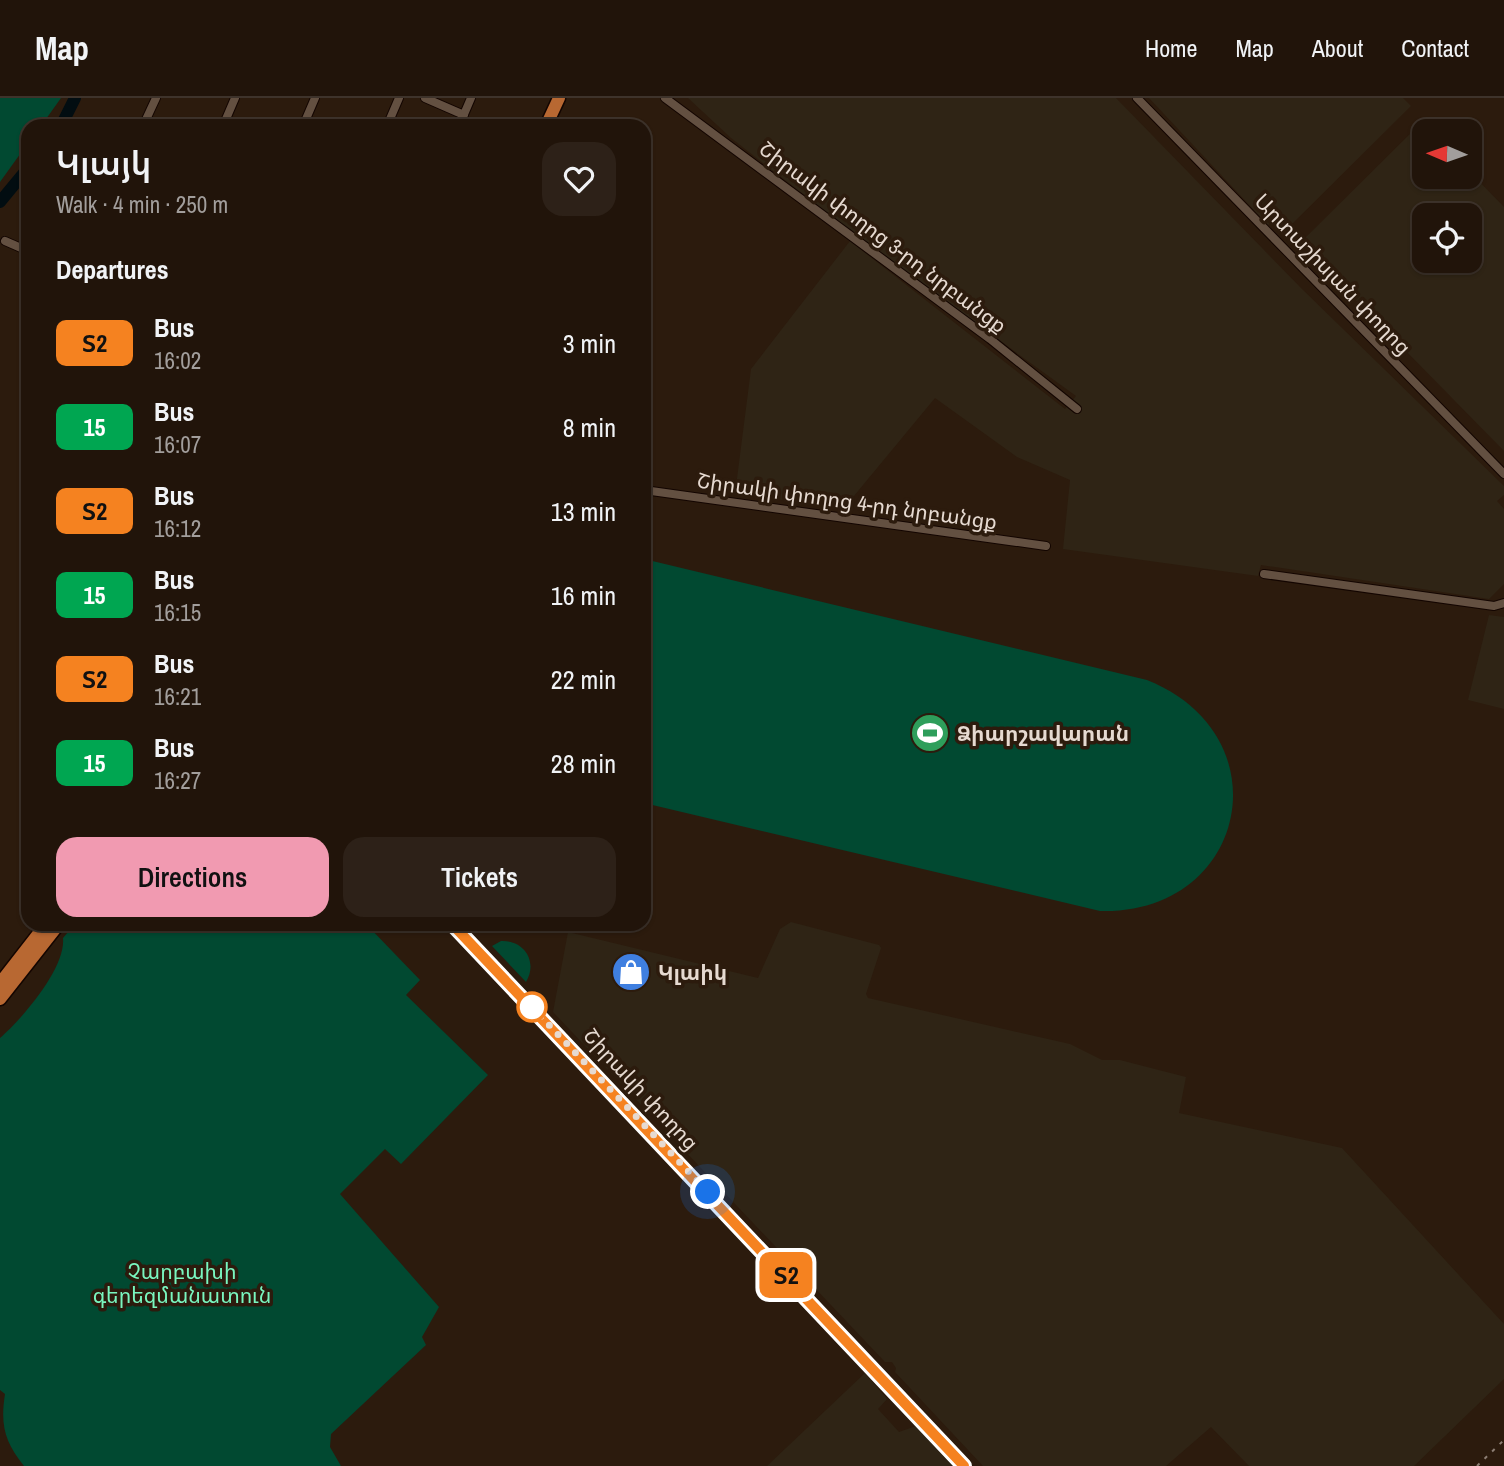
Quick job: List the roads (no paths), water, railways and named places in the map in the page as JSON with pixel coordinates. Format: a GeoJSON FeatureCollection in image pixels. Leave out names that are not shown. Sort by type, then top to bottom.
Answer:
{"type":"FeatureCollection","features":[{"type":"Feature","properties":{"kind":"highway"},"geometry":{"type":"LineString","coordinates":[[541,119],[550,98]]}},
{"type":"Feature","properties":{"kind":"highway"},"geometry":{"type":"LineString","coordinates":[[549,119],[559,98]]}},
{"type":"Feature","properties":{"kind":"highway"},"geometry":{"type":"LineString","coordinates":[[0,983],[41,931]]}},
{"type":"Feature","properties":{"kind":"highway"},"geometry":{"type":"LineString","coordinates":[[0,999],[53,931]]}},
{"type":"Feature","properties":{"kind":"main road","name":"Շիրակի փողոց"},"geometry":{"type":"LineString","coordinates":[[459,931],[966,1466]]}},
{"type":"Feature","properties":{"kind":"main road","name":"Շիրակի փողոց"},"geometry":{"type":"LineString","coordinates":[[464,931],[966,1466]]}},
{"type":"Feature","properties":{"kind":"street"},"geometry":{"type":"LineString","coordinates":[[146,119],[156,98]]}},
{"type":"Feature","properties":{"kind":"street"},"geometry":{"type":"LineString","coordinates":[[226,119],[235,98]]}},
{"type":"Feature","properties":{"kind":"street"},"geometry":{"type":"LineString","coordinates":[[306,119],[315,98]]}},
{"type":"Feature","properties":{"kind":"street"},"geometry":{"type":"LineString","coordinates":[[390,119],[399,98]]}},
{"type":"Feature","properties":{"kind":"street"},"geometry":{"type":"LineString","coordinates":[[425,98],[464,116]]}},
{"type":"Feature","properties":{"kind":"street"},"geometry":{"type":"LineString","coordinates":[[462,119],[471,98]]}},
{"type":"Feature","properties":{"kind":"street","name":"Շիրակի փողոց 3-րդ նրբանցք"},"geometry":{"type":"LineString","coordinates":[[665,98],[990,339],[1077,409]]}},
{"type":"Feature","properties":{"kind":"street","name":"Արտաշիսյան փողոց"},"geometry":{"type":"LineString","coordinates":[[1137,98],[1504,474]]}},
{"type":"Feature","properties":{"kind":"street"},"geometry":{"type":"LineString","coordinates":[[5,241],[21,248]]}},
{"type":"Feature","properties":{"kind":"street","name":"Շիրակի փողոց 4-րդ նրբանցք"},"geometry":{"type":"LineString","coordinates":[[651,491],[1046,546]]}},
{"type":"Feature","properties":{"kind":"street"},"geometry":{"type":"LineString","coordinates":[[1264,574],[1494,606],[1504,603]]}},
{"type":"Feature","properties":{"kind":"waterway"},"geometry":{"type":"LineString","coordinates":[[64,119],[75,98]]}},
{"type":"Feature","properties":{"kind":"waterway"},"geometry":{"type":"LineString","coordinates":[[0,202],[21,176]]}},
{"type":"Feature","properties":{"kind":"railway"},"geometry":{"type":"LineString","coordinates":[[1477,1466],[1504,1440]]}},
{"type":"Feature","properties":{"kind":"place","name":"Ձիարշավարան"},"geometry":{"type":"Point","coordinates":[930,733]}},
{"type":"Feature","properties":{"kind":"place","name":"Կլաիկ"},"geometry":{"type":"Point","coordinates":[631,972]}},
{"type":"Feature","properties":{"kind":"park label","name":"Չարբախի գերեզմանատուն"},"geometry":{"type":"Point","coordinates":[182,1283]}}]}
